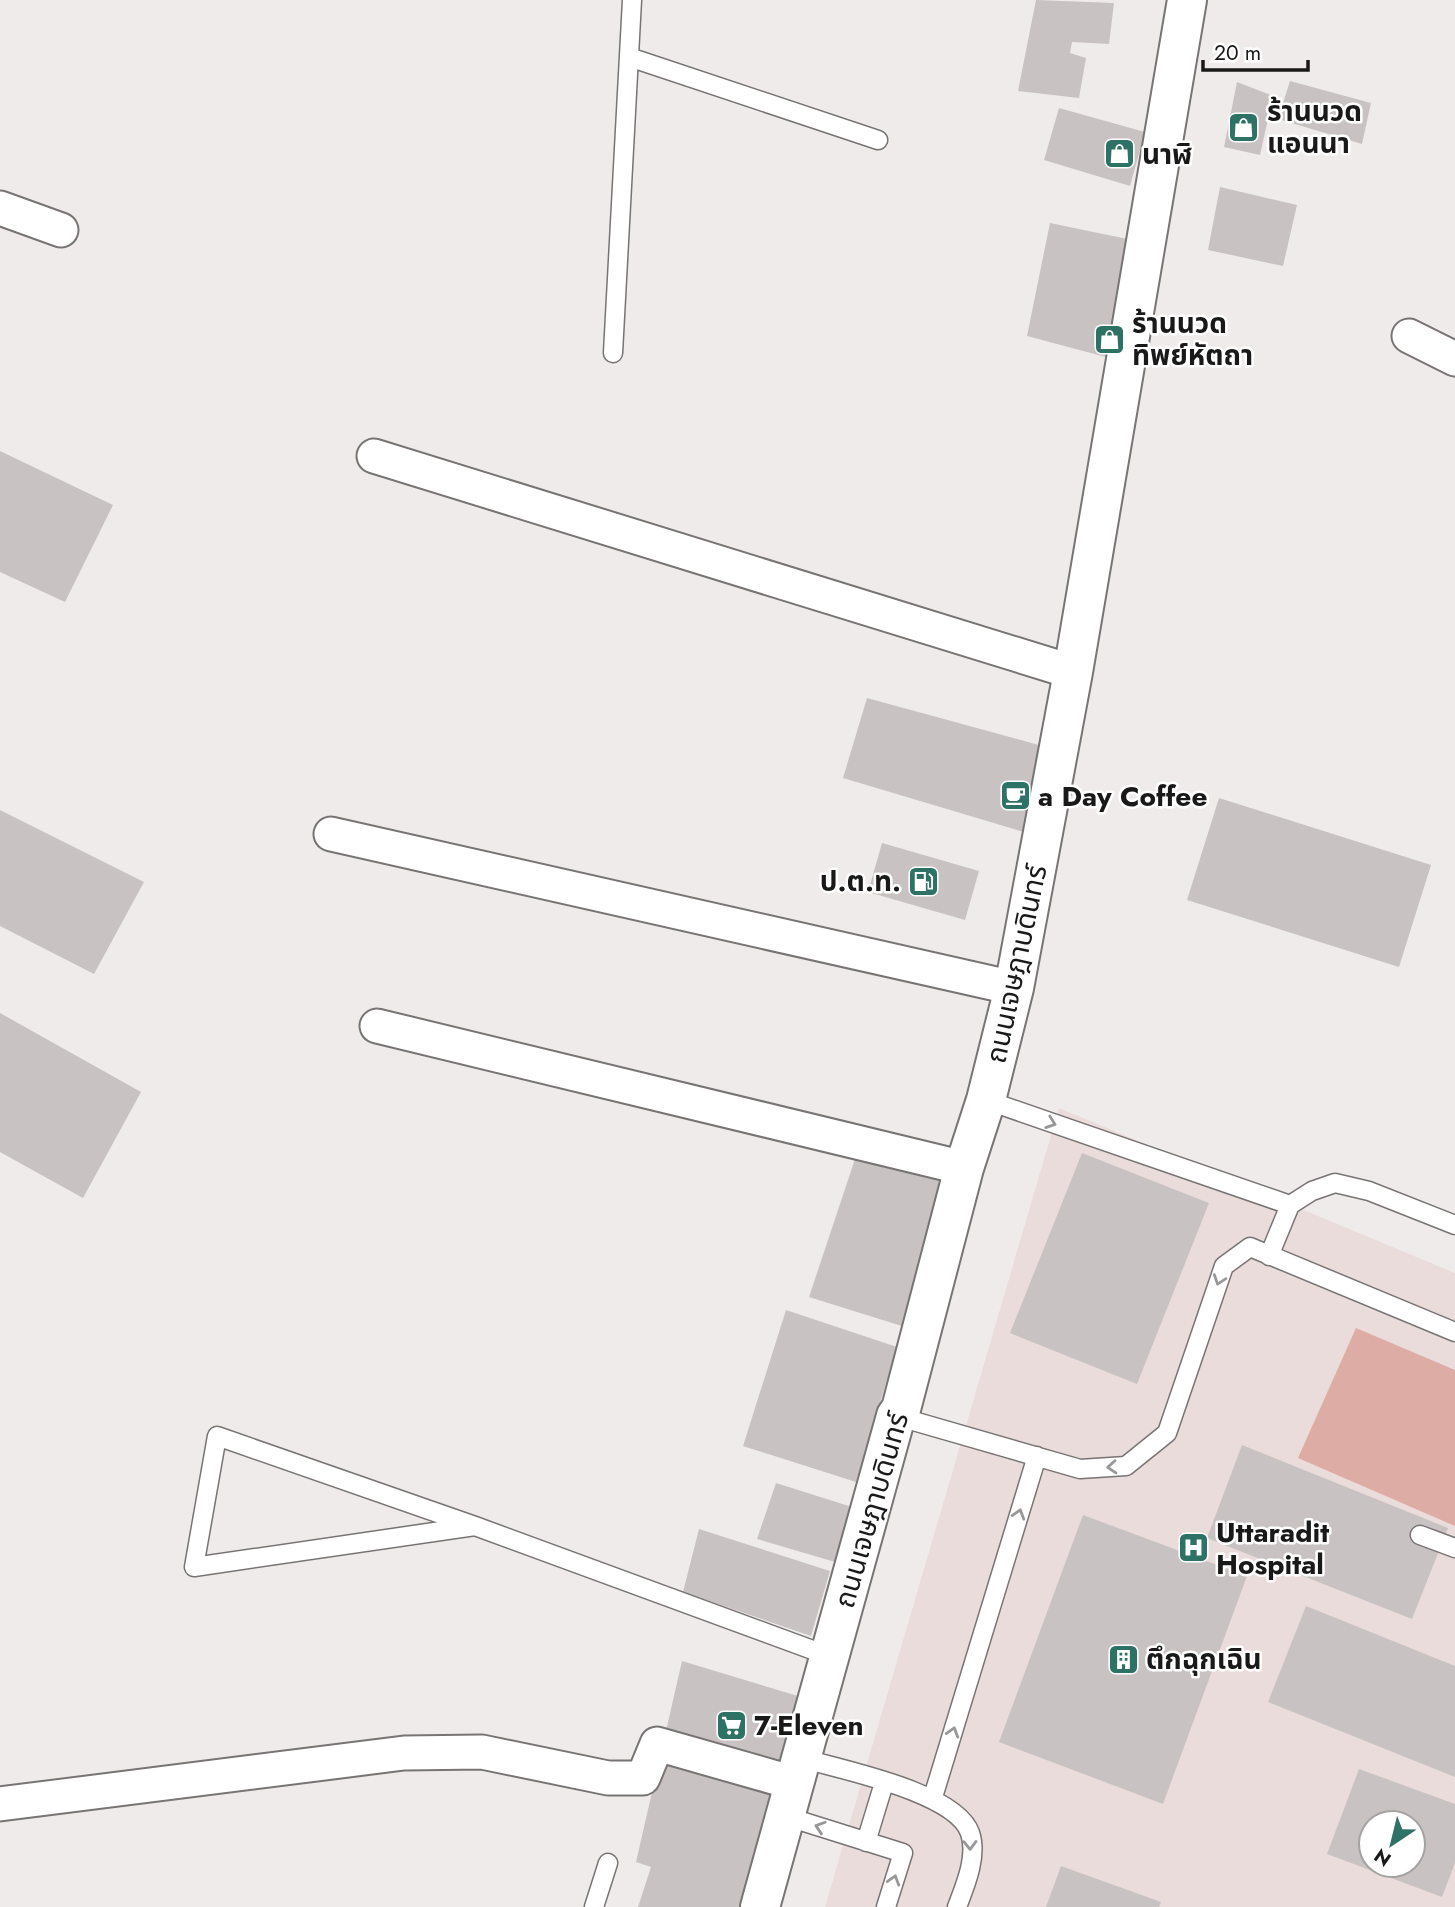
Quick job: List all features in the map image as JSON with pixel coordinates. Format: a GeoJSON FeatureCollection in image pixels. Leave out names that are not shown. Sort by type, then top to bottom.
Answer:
{"type":"FeatureCollection","features":[{"type":"Feature","properties":{"kind":"street","name":"ถนนเจษฎาบดินทร์"},"geometry":{"type":"LineString","coordinates":[[760,1907],[896,1416],[901,1409],[1014,988],[1073,673],[1187,0]]}},
{"type":"Feature","properties":{"kind":"street"},"geometry":{"type":"LineString","coordinates":[[0,208],[61,230]]}},
{"type":"Feature","properties":{"kind":"street"},"geometry":{"type":"LineString","coordinates":[[1409,335],[1455,359]]}},
{"type":"Feature","properties":{"kind":"street"},"geometry":{"type":"LineString","coordinates":[[374,456],[1073,673]]}},
{"type":"Feature","properties":{"kind":"street"},"geometry":{"type":"LineString","coordinates":[[331,834],[1014,988]]}},
{"type":"Feature","properties":{"kind":"street"},"geometry":{"type":"LineString","coordinates":[[377,1026],[964,1168]]}},
{"type":"Feature","properties":{"kind":"street"},"geometry":{"type":"LineString","coordinates":[[0,1804],[404,1752],[482,1752],[608,1778],[643,1778],[657,1745],[794,1786]]}},
{"type":"Feature","properties":{"kind":"lane"},"geometry":{"type":"LineString","coordinates":[[613,353],[632,0]]}},
{"type":"Feature","properties":{"kind":"lane"},"geometry":{"type":"LineString","coordinates":[[629,57],[878,140]]}},
{"type":"Feature","properties":{"kind":"lane"},"geometry":{"type":"LineString","coordinates":[[986,1100],[1290,1205]]}},
{"type":"Feature","properties":{"kind":"lane"},"geometry":{"type":"LineString","coordinates":[[1269,1256],[1290,1205],[1312,1191],[1335,1183],[1369,1191],[1455,1225]]}},
{"type":"Feature","properties":{"kind":"lane"},"geometry":{"type":"LineString","coordinates":[[896,1416],[1080,1469],[1126,1466],[1167,1433],[1224,1266],[1250,1247],[1455,1332]]}},
{"type":"Feature","properties":{"kind":"lane"},"geometry":{"type":"LineString","coordinates":[[475,1525],[194,1567],[217,1436],[475,1525],[829,1656]]}},
{"type":"Feature","properties":{"kind":"lane"},"geometry":{"type":"LineString","coordinates":[[933,1797],[1037,1456]]}},
{"type":"Feature","properties":{"kind":"lane"},"geometry":{"type":"LineString","coordinates":[[1420,1535],[1455,1548]]}},
{"type":"Feature","properties":{"kind":"lane"},"geometry":{"type":"LineString","coordinates":[[866,1842],[884,1783]]}},
{"type":"Feature","properties":{"kind":"lane"},"geometry":{"type":"LineString","coordinates":[[794,1786],[884,1783],[933,1797],[958,1812],[971,1834],[970,1872],[957,1907]]}},
{"type":"Feature","properties":{"kind":"lane"},"geometry":{"type":"LineString","coordinates":[[794,1786],[866,1842],[903,1853],[886,1907]]}},
{"type":"Feature","properties":{"kind":"lane"},"geometry":{"type":"LineString","coordinates":[[594,1907],[608,1863]]}},
{"type":"Feature","properties":{"kind":"shaded area","name":"Uttaradit Hospital"},"geometry":{"type":"Polygon","coordinates":[[[1059,1108],[1455,1273],[1455,1907],[825,1907],[1059,1108]]]}},
{"type":"Feature","properties":{"kind":"shaded area"},"geometry":{"type":"Polygon","coordinates":[[[1356,1328],[1455,1370],[1455,1526],[1298,1458],[1356,1328]]]}},
{"type":"Feature","properties":{"kind":"building"},"geometry":{"type":"Polygon","coordinates":[[[1036,0],[1114,3],[1109,44],[1072,42],[1070,53],[1086,58],[1079,98],[1018,91],[1036,0]]]}},
{"type":"Feature","properties":{"kind":"building"},"geometry":{"type":"Polygon","coordinates":[[[1290,81],[1371,103],[1362,144],[1278,119],[1290,81]]]}},
{"type":"Feature","properties":{"kind":"building"},"geometry":{"type":"Polygon","coordinates":[[[1237,82],[1273,96],[1260,155],[1224,147],[1237,82]]]}},
{"type":"Feature","properties":{"kind":"building"},"geometry":{"type":"Polygon","coordinates":[[[1059,108],[1145,132],[1130,186],[1044,160],[1059,108]]]}},
{"type":"Feature","properties":{"kind":"building"},"geometry":{"type":"Polygon","coordinates":[[[1220,187],[1297,205],[1283,266],[1208,250],[1220,187]]]}},
{"type":"Feature","properties":{"kind":"building"},"geometry":{"type":"Polygon","coordinates":[[[1050,223],[1137,241],[1117,360],[1027,336],[1050,223]]]}},
{"type":"Feature","properties":{"kind":"building"},"geometry":{"type":"Polygon","coordinates":[[[0,451],[113,505],[65,602],[0,572],[0,451]]]}},
{"type":"Feature","properties":{"kind":"building"},"geometry":{"type":"Polygon","coordinates":[[[867,698],[1046,747],[1027,833],[843,778],[867,698]]]}},
{"type":"Feature","properties":{"kind":"building"},"geometry":{"type":"Polygon","coordinates":[[[1219,798],[1431,865],[1399,967],[1187,900],[1219,798]]]}},
{"type":"Feature","properties":{"kind":"building"},"geometry":{"type":"Polygon","coordinates":[[[0,810],[144,882],[94,974],[0,926],[0,810]]]}},
{"type":"Feature","properties":{"kind":"building","name":"ป.ต.ท."},"geometry":{"type":"Polygon","coordinates":[[[882,843],[979,871],[965,920],[868,892],[882,843]]]}},
{"type":"Feature","properties":{"kind":"building"},"geometry":{"type":"Polygon","coordinates":[[[0,1013],[141,1092],[83,1198],[0,1152],[0,1013]]]}},
{"type":"Feature","properties":{"kind":"building"},"geometry":{"type":"Polygon","coordinates":[[[858,1150],[951,1174],[905,1327],[809,1297],[858,1150]]]}},
{"type":"Feature","properties":{"kind":"building"},"geometry":{"type":"Polygon","coordinates":[[[1082,1153],[1209,1203],[1137,1384],[1010,1333],[1082,1153]]]}},
{"type":"Feature","properties":{"kind":"building"},"geometry":{"type":"Polygon","coordinates":[[[786,1310],[897,1347],[856,1482],[743,1446],[786,1310]]]}},
{"type":"Feature","properties":{"kind":"building"},"geometry":{"type":"Polygon","coordinates":[[[1242,1445],[1448,1528],[1412,1619],[1207,1538],[1242,1445]]]}},
{"type":"Feature","properties":{"kind":"building"},"geometry":{"type":"Polygon","coordinates":[[[776,1483],[852,1507],[835,1562],[757,1539],[776,1483]]]}},
{"type":"Feature","properties":{"kind":"building","name":"ตึกฉุกเฉิน"},"geometry":{"type":"Polygon","coordinates":[[[1083,1515],[1247,1576],[1163,1804],[999,1742],[1083,1515]]]}},
{"type":"Feature","properties":{"kind":"building"},"geometry":{"type":"Polygon","coordinates":[[[699,1529],[830,1571],[811,1636],[683,1592],[699,1529]]]}},
{"type":"Feature","properties":{"kind":"building"},"geometry":{"type":"Polygon","coordinates":[[[1306,1606],[1455,1666],[1455,1777],[1268,1702],[1306,1606]]]}},
{"type":"Feature","properties":{"kind":"building"},"geometry":{"type":"Polygon","coordinates":[[[682,1661],[801,1697],[747,1907],[638,1907],[651,1867],[636,1862],[682,1661]]]}},
{"type":"Feature","properties":{"kind":"building"},"geometry":{"type":"Polygon","coordinates":[[[1359,1769],[1455,1804],[1455,1863],[1442,1897],[1394,1879],[1427,1879],[1427,1809],[1357,1809],[1357,1865],[1327,1854],[1359,1769]]]}},
{"type":"Feature","properties":{"kind":"building"},"geometry":{"type":"Polygon","coordinates":[[[1061,1866],[1161,1902],[1159,1907],[1046,1907],[1061,1866]]]}},
{"type":"Feature","properties":{"kind":"place","name":"ร้านนวด แอนนา"},"geometry":{"type":"Point","coordinates":[1244,127]}},
{"type":"Feature","properties":{"kind":"place","name":"นาฬิ"},"geometry":{"type":"Point","coordinates":[1119,154]}},
{"type":"Feature","properties":{"kind":"place","name":"ร้านนวด ทิพย์หัตถา"},"geometry":{"type":"Point","coordinates":[1109,339]}},
{"type":"Feature","properties":{"kind":"place","name":"a Day Coffee"},"geometry":{"type":"Point","coordinates":[1015,796]}},
{"type":"Feature","properties":{"kind":"place","name":"ป.ต.ท."},"geometry":{"type":"Point","coordinates":[924,881]}},
{"type":"Feature","properties":{"kind":"place","name":"Uttaradit Hospital"},"geometry":{"type":"Point","coordinates":[1193,1548]}},
{"type":"Feature","properties":{"kind":"place","name":"ตึกฉุกเฉิน"},"geometry":{"type":"Point","coordinates":[1123,1659]}},
{"type":"Feature","properties":{"kind":"place","name":"7-Eleven"},"geometry":{"type":"Point","coordinates":[731,1725]}}]}
